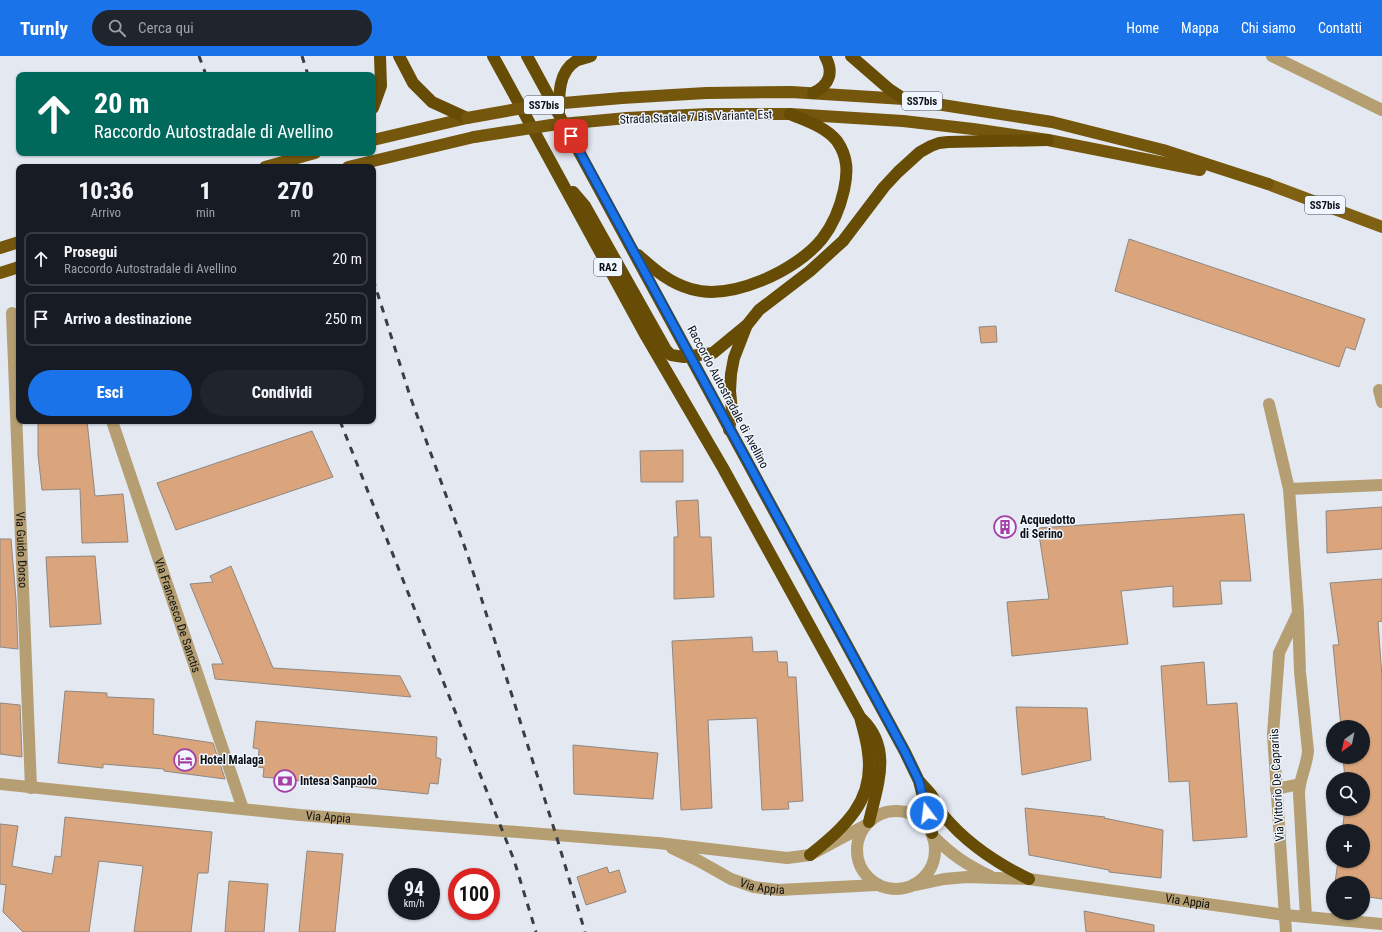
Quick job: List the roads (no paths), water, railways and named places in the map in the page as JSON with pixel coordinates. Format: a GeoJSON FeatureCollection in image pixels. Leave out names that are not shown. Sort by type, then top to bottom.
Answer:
{"type":"FeatureCollection","features":[{"type":"Feature","properties":{"kind":"highway"},"geometry":{"type":"LineString","coordinates":[[376,100],[381,86],[380,56]]}},
{"type":"Feature","properties":{"kind":"highway"},"geometry":{"type":"LineString","coordinates":[[399,56],[413,83],[432,102],[467,118]]}},
{"type":"Feature","properties":{"kind":"highway","name":"RA2"},"geometry":{"type":"LineString","coordinates":[[493,56],[646,336],[723,468],[860,717]]}},
{"type":"Feature","properties":{"kind":"highway","name":"Raccordo Autostradale di Avellino"},"geometry":{"type":"LineString","coordinates":[[527,56],[905,752],[919,781]]}},
{"type":"Feature","properties":{"kind":"highway"},"geometry":{"type":"LineString","coordinates":[[559,115],[559,95],[563,76],[568,67],[577,61],[591,56]]}},
{"type":"Feature","properties":{"kind":"highway"},"geometry":{"type":"LineString","coordinates":[[813,93],[821,90],[827,84],[830,74],[830,64],[825,56]]}},
{"type":"Feature","properties":{"kind":"highway"},"geometry":{"type":"LineString","coordinates":[[851,56],[889,89],[904,99]]}},
{"type":"Feature","properties":{"kind":"highway","name":"Strada Statale 7 Bis Variante Est"},"geometry":{"type":"LineString","coordinates":[[376,139],[467,118],[540,105],[706,93],[813,93],[904,99],[1052,122],[1163,150],[1268,184]]}},
{"type":"Feature","properties":{"kind":"highway","name":"Strada Statale 7 Bis Variante Est"},"geometry":{"type":"LineString","coordinates":[[360,164],[474,136],[551,125],[627,118],[708,114],[790,114],[903,121],[1048,140]]}},
{"type":"Feature","properties":{"kind":"highway"},"geometry":{"type":"LineString","coordinates":[[630,248],[666,278],[678,285],[692,290],[708,292],[723,292],[760,281],[799,260],[821,240],[837,215],[842,200],[848,170],[842,150],[836,140],[825,130],[790,114]]}},
{"type":"Feature","properties":{"kind":"highway"},"geometry":{"type":"LineString","coordinates":[[560,179],[585,206],[666,350],[671,354],[678,356],[691,357],[713,353],[747,325],[759,310],[810,271],[843,241],[884,187],[920,152],[939,143],[1048,140]]}},
{"type":"Feature","properties":{"kind":"highway","name":"SS7bis"},"geometry":{"type":"LineString","coordinates":[[1048,140],[1268,184]]}},
{"type":"Feature","properties":{"kind":"highway"},"geometry":{"type":"LineString","coordinates":[[276,164],[304,156]]}},
{"type":"Feature","properties":{"kind":"highway"},"geometry":{"type":"LineString","coordinates":[[0,248],[16,243]]}},
{"type":"Feature","properties":{"kind":"highway"},"geometry":{"type":"LineString","coordinates":[[0,273],[16,268]]}},
{"type":"Feature","properties":{"kind":"highway"},"geometry":{"type":"LineString","coordinates":[[729,430],[732,411],[730,391],[731,374],[734,358],[747,325]]}},
{"type":"Feature","properties":{"kind":"highway"},"geometry":{"type":"LineString","coordinates":[[860,717],[869,726],[875,737],[881,760],[881,770],[866,824]]}},
{"type":"Feature","properties":{"kind":"highway"},"geometry":{"type":"LineString","coordinates":[[810,855],[839,831],[859,806],[865,791],[869,774],[868,753],[860,717]]}},
{"type":"Feature","properties":{"kind":"highway"},"geometry":{"type":"LineString","coordinates":[[919,781],[933,835]]}},
{"type":"Feature","properties":{"kind":"highway"},"geometry":{"type":"LineString","coordinates":[[919,781],[931,794],[942,813],[972,845],[1002,865],[1030,879]]}},
{"type":"Feature","properties":{"kind":"main road","name":"SS7bis"},"geometry":{"type":"LineString","coordinates":[[1268,184],[1382,227]]}},
{"type":"Feature","properties":{"kind":"street"},"geometry":{"type":"LineString","coordinates":[[1272,56],[1382,110]]}},
{"type":"Feature","properties":{"kind":"street","name":"Via Guido Dorso"},"geometry":{"type":"LineString","coordinates":[[12,313],[16,408]]}},
{"type":"Feature","properties":{"kind":"street"},"geometry":{"type":"LineString","coordinates":[[1379,390],[1382,402]]}},
{"type":"Feature","properties":{"kind":"street","name":"Via Vittorio De Caprariis"},"geometry":{"type":"LineString","coordinates":[[1270,404],[1289,489],[1298,612],[1300,672],[1308,751],[1308,760],[1302,773],[1299,794],[1306,917]]}},
{"type":"Feature","properties":{"kind":"street","name":"Via Guido Dorso"},"geometry":{"type":"LineString","coordinates":[[17,424],[32,788]]}},
{"type":"Feature","properties":{"kind":"street","name":"Via Francesco De Sanctis"},"geometry":{"type":"LineString","coordinates":[[113,424],[243,809]]}},
{"type":"Feature","properties":{"kind":"street"},"geometry":{"type":"LineString","coordinates":[[1289,489],[1382,485]]}},
{"type":"Feature","properties":{"kind":"street","name":"Via Vittorio De Caprariis"},"geometry":{"type":"LineString","coordinates":[[1286,932],[1273,734],[1279,653],[1298,612]]}},
{"type":"Feature","properties":{"kind":"street","name":"Via Appia"},"geometry":{"type":"LineString","coordinates":[[0,784],[307,816],[658,843],[787,858],[810,855],[884,813],[889,811],[902,811],[914,815],[924,823],[933,835],[951,853],[970,866],[993,877]]}},
{"type":"Feature","properties":{"kind":"street"},"geometry":{"type":"LineString","coordinates":[[1276,789],[1300,784]]}},
{"type":"Feature","properties":{"kind":"street","name":"Via Appia"},"geometry":{"type":"LineString","coordinates":[[866,824],[858,838],[856,852],[859,865],[866,876],[877,885],[889,890],[900,890],[944,879],[967,877],[1030,879],[1285,915],[1382,924]]}},
{"type":"Feature","properties":{"kind":"street"},"geometry":{"type":"LineString","coordinates":[[916,885],[925,878],[932,868],[936,846],[933,835]]}},
{"type":"Feature","properties":{"kind":"street","name":"Via Appia"},"geometry":{"type":"LineString","coordinates":[[658,843],[680,852],[731,879],[754,887],[779,890],[877,885]]}},
{"type":"Feature","properties":{"kind":"railway"},"geometry":{"type":"LineString","coordinates":[[199,56],[205,72]]}},
{"type":"Feature","properties":{"kind":"railway"},"geometry":{"type":"LineString","coordinates":[[302,56],[307,72]]}},
{"type":"Feature","properties":{"kind":"railway"},"geometry":{"type":"LineString","coordinates":[[376,288],[410,396],[468,556],[585,932]]}},
{"type":"Feature","properties":{"kind":"railway"},"geometry":{"type":"LineString","coordinates":[[341,424],[514,860],[536,932]]}},
{"type":"Feature","properties":{"kind":"place","name":"Acquedotto di Serino"},"geometry":{"type":"Point","coordinates":[1005,527]}},
{"type":"Feature","properties":{"kind":"place","name":"Hotel Malaga"},"geometry":{"type":"Point","coordinates":[185,760]}},
{"type":"Feature","properties":{"kind":"place","name":"Intesa Sanpaolo"},"geometry":{"type":"Point","coordinates":[285,781]}}]}
